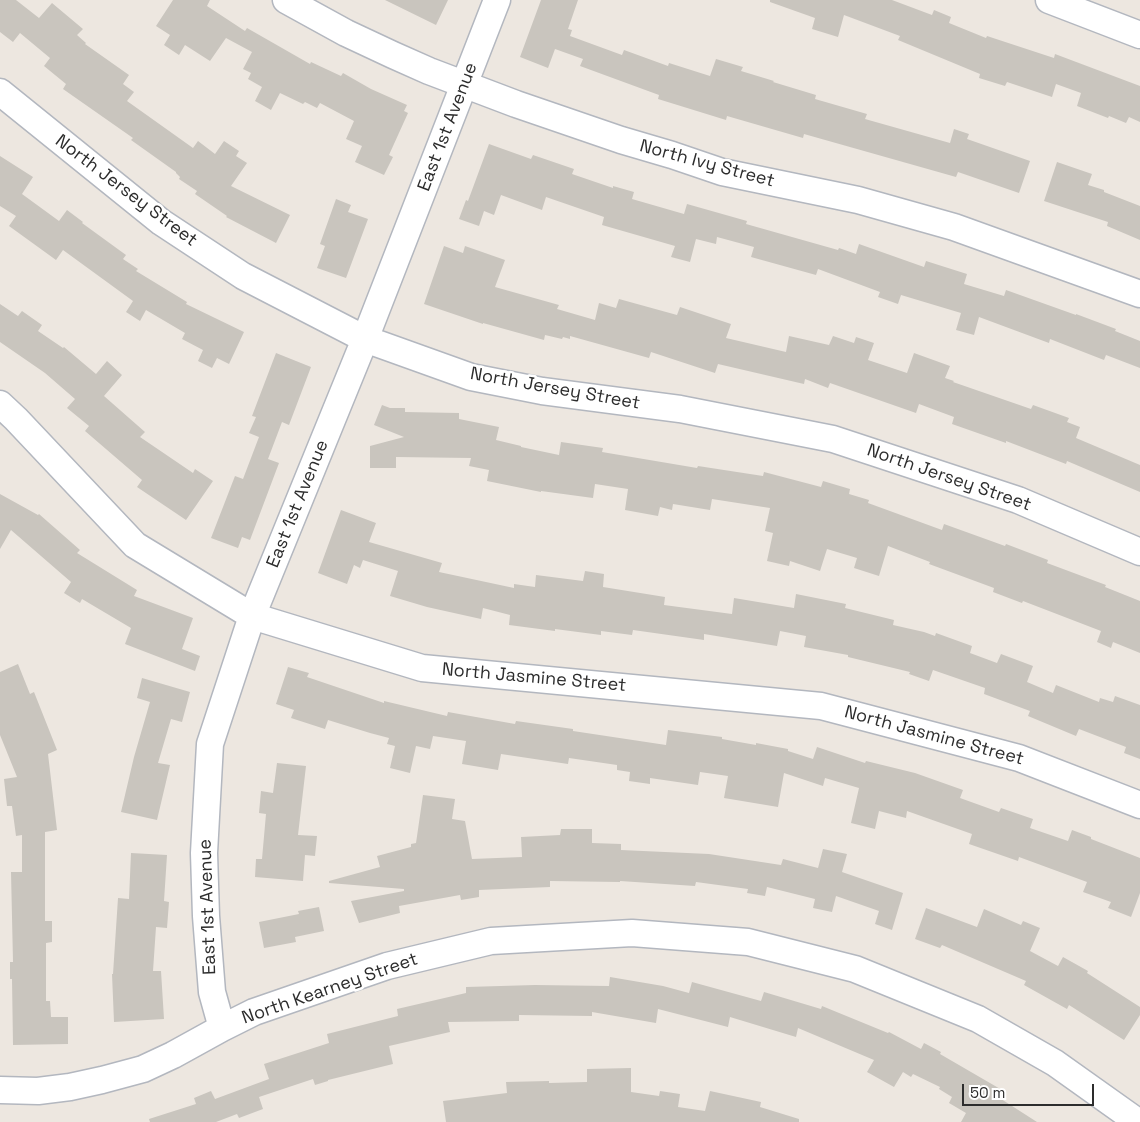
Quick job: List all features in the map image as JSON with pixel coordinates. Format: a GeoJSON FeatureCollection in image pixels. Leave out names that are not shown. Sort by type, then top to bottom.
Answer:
{"type":"FeatureCollection","features":[{"type":"Feature","properties":{"kind":"street","name":"North Ivy Street"},"geometry":{"type":"LineString","coordinates":[[286,0],[377,48],[428,71],[516,104],[722,172],[858,200],[954,227],[1140,294]]}},
{"type":"Feature","properties":{"kind":"street","name":"East 1st Avenue"},"geometry":{"type":"LineString","coordinates":[[222,1028],[212,992],[206,916],[204,853],[210,744],[252,616],[365,339],[497,0]]}},
{"type":"Feature","properties":{"kind":"street"},"geometry":{"type":"LineString","coordinates":[[1050,0],[1140,35]]}},
{"type":"Feature","properties":{"kind":"street","name":"North Jersey Street"},"geometry":{"type":"LineString","coordinates":[[0,92],[161,222],[243,276],[365,339],[471,377],[542,391],[680,409],[833,439],[1018,500],[1140,552]]}},
{"type":"Feature","properties":{"kind":"street","name":"North Jasmine Street"},"geometry":{"type":"LineString","coordinates":[[0,404],[16,418],[135,545],[252,616],[422,668],[821,706],[1019,758],[1140,805]]}},
{"type":"Feature","properties":{"kind":"street","name":"North Kearney Street"},"geometry":{"type":"LineString","coordinates":[[0,1090],[38,1091],[70,1087],[143,1069],[254,1012],[387,966],[491,941],[632,933],[748,942],[855,969],[978,1019],[1056,1063],[1138,1122]]}},
{"type":"Feature","properties":{"kind":"building"},"geometry":{"type":"Polygon","coordinates":[[[0,0],[16,0],[39,18],[52,3],[83,29],[77,35],[85,44],[129,75],[123,84],[134,92],[127,101],[193,148],[198,141],[215,154],[224,141],[239,151],[236,156],[247,163],[231,186],[290,215],[276,243],[226,217],[195,194],[197,191],[179,179],[180,177],[176,172],[131,140],[133,138],[63,89],[66,84],[44,66],[50,58],[20,33],[13,42],[0,32],[0,0]]]}},
{"type":"Feature","properties":{"kind":"building"},"geometry":{"type":"Polygon","coordinates":[[[173,0],[210,0],[207,6],[245,31],[247,28],[310,64],[311,62],[341,76],[343,73],[371,89],[407,105],[404,111],[408,113],[389,155],[393,157],[384,175],[355,162],[362,146],[346,139],[354,121],[320,103],[317,108],[305,102],[303,104],[280,93],[271,110],[255,101],[262,87],[248,79],[251,73],[243,69],[252,52],[226,38],[210,61],[185,45],[179,55],[164,45],[170,35],[156,26],[173,0]]]}},
{"type":"Feature","properties":{"kind":"building"},"geometry":{"type":"Polygon","coordinates":[[[385,0],[448,0],[436,25],[385,0]]]}},
{"type":"Feature","properties":{"kind":"building"},"geometry":{"type":"Polygon","coordinates":[[[541,0],[578,0],[568,29],[572,30],[570,36],[622,55],[624,50],[668,66],[669,63],[710,76],[716,59],[743,67],[741,71],[816,95],[815,99],[867,114],[865,119],[950,143],[954,129],[969,134],[967,139],[1030,161],[1019,193],[958,172],[956,177],[804,134],[803,138],[727,116],[726,120],[658,99],[659,95],[580,66],[583,59],[555,49],[548,68],[520,57],[541,0]]]}},
{"type":"Feature","properties":{"kind":"building"},"geometry":{"type":"Polygon","coordinates":[[[770,0],[892,0],[932,15],[934,10],[951,17],[949,23],[986,38],[987,36],[1054,58],[1055,54],[1140,86],[1140,122],[1129,117],[1126,123],[1077,106],[1081,93],[1056,84],[1052,97],[1007,82],[1005,86],[979,78],[980,74],[898,40],[900,36],[844,15],[838,37],[812,29],[815,18],[770,2],[770,0]]]}},
{"type":"Feature","properties":{"kind":"building"},"geometry":{"type":"Polygon","coordinates":[[[489,144],[531,159],[533,155],[574,169],[572,174],[613,188],[613,186],[634,192],[632,199],[684,214],[687,204],[747,221],[746,224],[838,250],[839,248],[856,254],[859,244],[924,267],[926,261],[967,274],[964,284],[1004,296],[1006,290],[1116,329],[1115,331],[1140,341],[1140,368],[1106,355],[1104,360],[1050,339],[1049,343],[979,317],[974,335],[956,330],[961,313],[901,295],[898,304],[878,297],[880,292],[818,269],[816,275],[751,257],[754,247],[717,237],[716,244],[696,239],[690,262],[671,257],[675,246],[602,225],[604,217],[546,197],[542,210],[501,195],[494,215],[484,211],[479,226],[459,219],[466,200],[468,201],[489,144]]]}},
{"type":"Feature","properties":{"kind":"building"},"geometry":{"type":"Polygon","coordinates":[[[0,156],[33,177],[22,194],[59,221],[67,210],[126,255],[123,259],[138,269],[136,271],[187,302],[186,304],[244,332],[229,364],[217,358],[212,368],[198,361],[203,350],[182,339],[185,333],[146,310],[140,321],[126,312],[133,301],[63,250],[56,260],[9,226],[16,216],[0,206],[0,156]]]}},
{"type":"Feature","properties":{"kind":"building"},"geometry":{"type":"Polygon","coordinates":[[[1057,162],[1092,174],[1088,185],[1140,206],[1140,240],[1107,226],[1108,222],[1044,201],[1057,162]]]}},
{"type":"Feature","properties":{"kind":"building"},"geometry":{"type":"Polygon","coordinates":[[[336,199],[351,205],[348,212],[368,219],[346,278],[317,268],[325,246],[320,244],[336,199]]]}},
{"type":"Feature","properties":{"kind":"building"},"geometry":{"type":"Polygon","coordinates":[[[444,246],[463,253],[465,246],[505,260],[495,287],[559,305],[557,309],[595,320],[599,303],[616,308],[619,299],[677,315],[680,307],[731,324],[726,338],[786,352],[789,336],[829,345],[833,336],[854,343],[856,337],[874,343],[868,360],[907,373],[914,353],[950,366],[945,378],[953,382],[1031,409],[1033,405],[1069,418],[1067,422],[1080,427],[1076,438],[1140,465],[1140,492],[1067,461],[1066,464],[1006,441],[1006,443],[952,424],[954,417],[919,404],[916,413],[830,383],[828,388],[805,379],[804,384],[718,364],[715,373],[651,352],[649,358],[570,336],[570,339],[563,337],[562,339],[545,335],[544,340],[483,324],[424,304],[444,246]]]}},
{"type":"Feature","properties":{"kind":"building"},"geometry":{"type":"Polygon","coordinates":[[[0,304],[18,316],[22,311],[42,325],[38,331],[64,347],[96,374],[107,361],[122,375],[104,396],[145,432],[140,437],[193,473],[195,469],[213,481],[186,520],[137,487],[142,480],[85,431],[89,426],[67,408],[75,399],[45,373],[0,342],[0,304]]]}},
{"type":"Feature","properties":{"kind":"building"},"geometry":{"type":"Polygon","coordinates":[[[276,353],[311,367],[289,425],[282,422],[268,459],[279,463],[250,540],[242,537],[238,548],[211,538],[235,476],[243,479],[259,437],[249,433],[256,417],[252,416],[276,353]]]}},
{"type":"Feature","properties":{"kind":"building"},"geometry":{"type":"Polygon","coordinates":[[[382,405],[390,408],[405,408],[405,412],[459,413],[459,419],[499,427],[496,440],[559,455],[561,442],[603,448],[602,452],[697,468],[698,466],[763,476],[764,472],[821,487],[823,481],[850,489],[849,494],[869,500],[868,503],[942,530],[944,524],[1005,546],[1006,544],[1048,560],[1047,563],[1106,585],[1105,587],[1140,601],[1140,653],[1113,642],[1111,648],[1097,642],[1101,631],[1023,601],[1022,603],[993,592],[994,588],[929,564],[930,562],[888,546],[879,576],[854,568],[857,558],[827,549],[820,571],[790,561],[789,566],[767,561],[773,533],[765,531],[770,508],[712,499],[710,510],[673,504],[672,510],[660,507],[658,516],[625,510],[628,489],[595,484],[593,498],[541,492],[487,481],[489,470],[469,466],[471,458],[396,457],[396,468],[370,468],[370,446],[404,437],[374,425],[382,405]]]}},
{"type":"Feature","properties":{"kind":"building"},"geometry":{"type":"Polygon","coordinates":[[[0,494],[39,514],[80,550],[77,553],[137,590],[134,596],[193,618],[182,649],[200,656],[195,671],[125,644],[131,628],[82,599],[80,603],[64,593],[71,582],[11,530],[0,549],[0,494]]]}},
{"type":"Feature","properties":{"kind":"building"},"geometry":{"type":"Polygon","coordinates":[[[341,510],[376,523],[369,542],[442,563],[439,572],[514,588],[514,584],[535,587],[536,575],[583,581],[585,571],[604,574],[603,587],[665,597],[664,605],[732,614],[734,598],[794,608],[796,594],[846,604],[845,608],[894,620],[893,625],[935,636],[936,633],[972,646],[970,653],[997,663],[1001,654],[1033,666],[1027,682],[1053,693],[1056,685],[1099,702],[1100,698],[1113,702],[1115,696],[1140,705],[1140,759],[1124,753],[1126,747],[1079,729],[1076,736],[1028,716],[1030,711],[984,694],[985,688],[933,670],[929,681],[909,674],[910,672],[848,657],[848,655],[804,647],[806,636],[780,631],[777,646],[704,634],[704,640],[633,630],[632,635],[601,631],[601,635],[509,625],[510,615],[483,608],[481,619],[427,607],[390,596],[398,571],[363,560],[360,568],[354,565],[347,584],[318,573],[341,510]]]}},
{"type":"Feature","properties":{"kind":"building"},"geometry":{"type":"Polygon","coordinates":[[[18,664],[30,694],[34,692],[57,750],[48,754],[57,830],[45,832],[45,921],[52,921],[52,942],[46,943],[46,1001],[50,1001],[51,1017],[68,1017],[68,1044],[13,1045],[12,979],[10,979],[10,962],[13,962],[11,872],[22,872],[22,835],[16,836],[12,806],[7,806],[4,779],[17,777],[0,735],[0,672],[18,664]]]}},
{"type":"Feature","properties":{"kind":"building"},"geometry":{"type":"Polygon","coordinates":[[[288,667],[309,673],[307,677],[384,703],[384,701],[447,716],[448,712],[515,724],[516,721],[666,745],[668,730],[722,737],[722,739],[788,749],[788,751],[813,759],[817,747],[865,763],[866,761],[915,773],[963,790],[960,798],[999,812],[1001,808],[1033,819],[1030,828],[1068,841],[1072,830],[1140,858],[1140,893],[1131,917],[1108,908],[1111,902],[1083,892],[1087,882],[1019,857],[1018,861],[969,844],[972,834],[907,811],[906,818],[879,811],[875,829],[851,823],[859,788],[825,778],[823,786],[784,773],[778,807],[724,798],[728,776],[700,772],[698,785],[650,778],[650,784],[629,781],[630,772],[617,770],[617,765],[569,758],[568,764],[501,754],[498,770],[462,764],[466,741],[433,736],[430,749],[416,746],[410,773],[390,768],[395,746],[387,744],[389,738],[328,720],[325,729],[291,718],[294,710],[276,704],[288,667]]]}},
{"type":"Feature","properties":{"kind":"building"},"geometry":{"type":"Polygon","coordinates":[[[142,678],[190,692],[182,722],[171,719],[158,763],[170,765],[157,820],[121,812],[150,702],[137,698],[142,678]]]}},
{"type":"Feature","properties":{"kind":"building"},"geometry":{"type":"Polygon","coordinates":[[[277,763],[306,766],[298,835],[317,836],[315,856],[305,855],[303,881],[255,877],[256,859],[262,859],[266,814],[259,813],[261,791],[273,793],[277,763]]]}},
{"type":"Feature","properties":{"kind":"building"},"geometry":{"type":"Polygon","coordinates":[[[423,795],[455,799],[452,819],[465,821],[472,859],[522,857],[521,837],[560,835],[561,829],[592,829],[592,843],[621,844],[621,850],[709,854],[781,865],[783,859],[818,868],[823,849],[847,854],[842,872],[903,893],[892,930],[875,924],[879,911],[836,896],[832,912],[813,908],[815,899],[767,887],[765,896],[747,893],[748,889],[696,882],[695,886],[620,881],[550,881],[550,887],[479,890],[479,897],[461,900],[460,895],[399,906],[400,913],[359,923],[351,901],[404,891],[404,889],[329,883],[329,881],[380,867],[377,856],[411,847],[411,844],[416,843],[423,795]]]}},
{"type":"Feature","properties":{"kind":"building"},"geometry":{"type":"Polygon","coordinates":[[[131,853],[167,855],[164,901],[169,902],[167,928],[156,927],[153,971],[161,971],[164,1019],[114,1022],[112,974],[118,898],[129,899],[131,853]]]}},
{"type":"Feature","properties":{"kind":"building"},"geometry":{"type":"Polygon","coordinates":[[[319,907],[324,931],[295,937],[296,942],[264,948],[259,922],[299,914],[298,911],[319,907]]]}},
{"type":"Feature","properties":{"kind":"building"},"geometry":{"type":"Polygon","coordinates":[[[926,908],[977,927],[984,909],[1021,925],[1023,921],[1040,928],[1030,951],[1058,966],[1063,957],[1088,971],[1087,973],[1140,1007],[1140,1015],[1124,1040],[1069,1005],[1067,1009],[1024,985],[1026,981],[942,945],[940,948],[915,939],[926,908]]]}},
{"type":"Feature","properties":{"kind":"building"},"geometry":{"type":"Polygon","coordinates":[[[610,977],[663,986],[689,993],[692,982],[761,1001],[764,992],[821,1009],[822,1006],[889,1032],[921,1049],[924,1043],[941,1052],[940,1054],[1002,1090],[998,1097],[1037,1122],[961,1122],[966,1113],[949,1103],[952,1097],[939,1089],[940,1087],[913,1074],[911,1077],[903,1072],[894,1087],[867,1072],[874,1060],[798,1028],[796,1037],[730,1017],[728,1027],[658,1009],[656,1023],[592,1012],[592,1016],[519,1015],[519,1021],[448,1022],[450,1032],[389,1046],[393,1064],[315,1085],[313,1079],[259,1097],[263,1109],[239,1118],[237,1114],[216,1122],[150,1122],[149,1119],[196,1104],[194,1098],[211,1091],[215,1099],[269,1079],[264,1064],[329,1043],[327,1034],[398,1016],[397,1009],[466,993],[466,987],[535,985],[609,986],[610,977]]]}},
{"type":"Feature","properties":{"kind":"building"},"geometry":{"type":"Polygon","coordinates":[[[631,1068],[631,1092],[659,1096],[660,1091],[680,1094],[678,1107],[705,1111],[710,1091],[761,1102],[760,1107],[799,1119],[799,1122],[446,1122],[443,1101],[507,1093],[506,1082],[587,1082],[587,1069],[631,1068]]]}}]}
